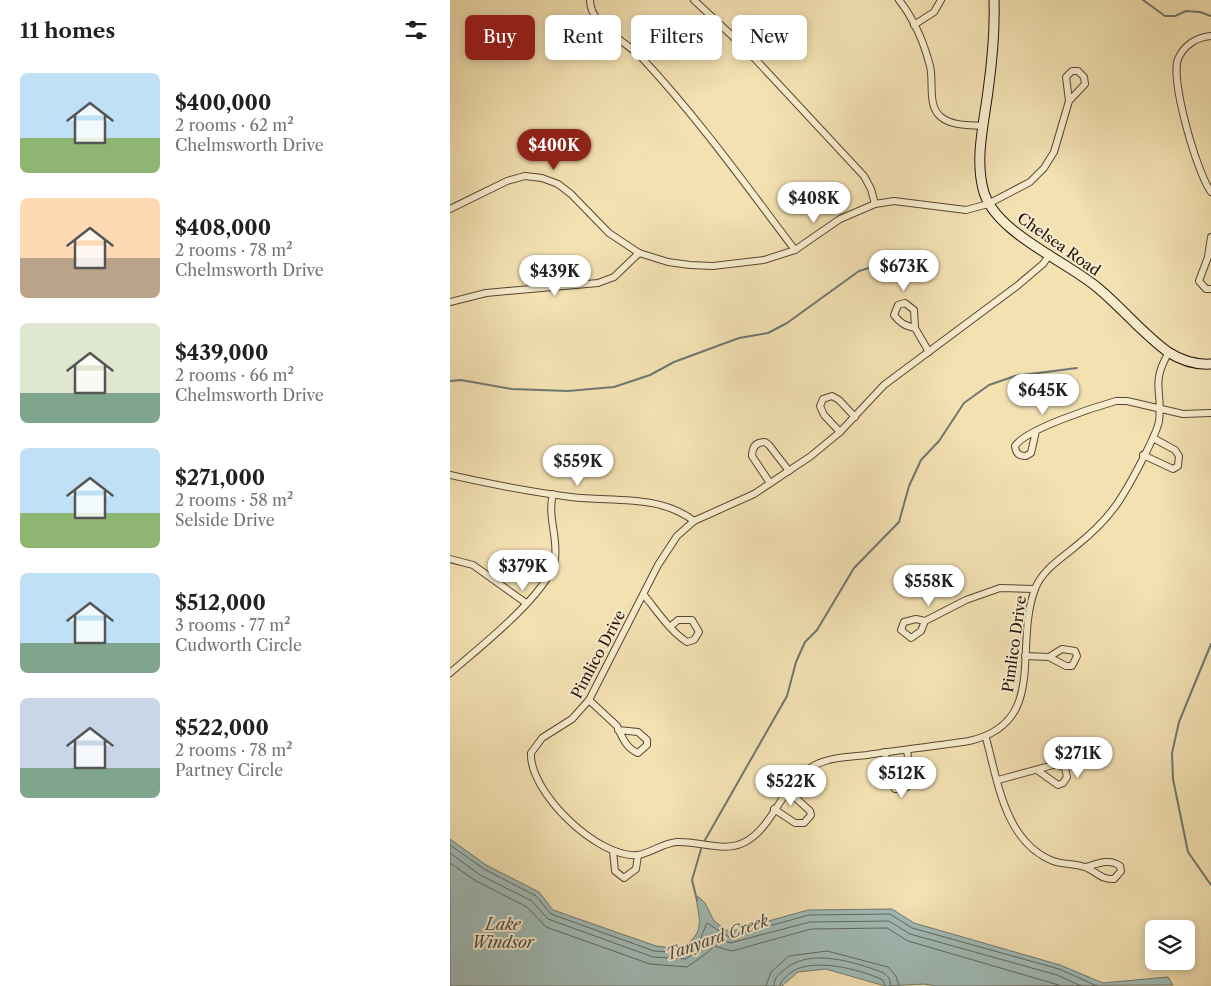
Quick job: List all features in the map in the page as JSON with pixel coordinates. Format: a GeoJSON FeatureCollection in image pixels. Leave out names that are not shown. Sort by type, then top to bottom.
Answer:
{"type":"FeatureCollection","features":[{"type":"Feature","properties":{"kind":"street"},"geometry":{"type":"LineString","coordinates":[[590,0],[594,16],[638,54],[675,94],[714,141],[794,250]]}},
{"type":"Feature","properties":{"kind":"street"},"geometry":{"type":"LineString","coordinates":[[694,0],[744,47],[864,176],[871,189],[875,204]]}},
{"type":"Feature","properties":{"kind":"street"},"geometry":{"type":"LineString","coordinates":[[910,0],[901,3],[914,24],[930,68],[934,108],[941,117],[950,122],[982,126]]}},
{"type":"Feature","properties":{"kind":"street"},"geometry":{"type":"LineString","coordinates":[[914,24],[934,12],[940,0]]}},
{"type":"Feature","properties":{"kind":"street","name":"Chelsea Road"},"geometry":{"type":"LineString","coordinates":[[994,0],[988,89],[982,126],[980,172],[988,204],[1000,219],[1026,242],[1050,254],[1098,288],[1169,352],[1187,362],[1211,364]]}},
{"type":"Feature","properties":{"kind":"street"},"geometry":{"type":"LineString","coordinates":[[1211,36],[1188,44],[1178,59],[1176,75],[1193,147],[1203,178],[1211,192]]}},
{"type":"Feature","properties":{"kind":"street"},"geometry":{"type":"LineString","coordinates":[[450,209],[507,181],[525,176],[542,178],[558,184],[571,194],[609,233],[639,252],[668,262],[712,266],[764,260],[794,250],[840,219],[875,204],[894,201],[966,210],[988,204],[1030,182],[1044,168],[1054,152],[1069,101]]}},
{"type":"Feature","properties":{"kind":"street"},"geometry":{"type":"LineString","coordinates":[[1211,237],[1210,260],[1199,281],[1206,289],[1211,289]]}},
{"type":"Feature","properties":{"kind":"street"},"geometry":{"type":"LineString","coordinates":[[450,302],[486,293],[598,282],[614,277],[639,252]]}},
{"type":"Feature","properties":{"kind":"street","name":"Pimlico Drive"},"geometry":{"type":"LineString","coordinates":[[1050,254],[1043,264],[1017,286],[884,385],[840,432],[811,456],[754,494],[694,521],[677,536],[658,565],[590,700],[572,719],[555,728],[534,745],[530,761],[532,769],[545,793],[561,813],[590,838],[613,851],[638,855],[659,846],[678,842],[726,846],[742,844],[760,830],[788,790],[815,765],[829,760],[986,738],[1002,728],[1016,710],[1024,682],[1026,624],[1035,589],[1052,565],[1088,535],[1116,506],[1153,438],[1159,423],[1160,407],[1157,375],[1169,352]]}},
{"type":"Feature","properties":{"kind":"street"},"geometry":{"type":"LineString","coordinates":[[915,328],[929,352]]}},
{"type":"Feature","properties":{"kind":"street"},"geometry":{"type":"LineString","coordinates":[[840,432],[824,415],[820,406],[823,399],[832,396],[839,400],[855,417]]}},
{"type":"Feature","properties":{"kind":"street"},"geometry":{"type":"LineString","coordinates":[[1036,431],[1116,401],[1160,407],[1183,414],[1211,413]]}},
{"type":"Feature","properties":{"kind":"street"},"geometry":{"type":"LineString","coordinates":[[1143,455],[1165,467],[1173,469],[1178,466],[1180,461],[1175,450],[1153,438]]}},
{"type":"Feature","properties":{"kind":"street"},"geometry":{"type":"LineString","coordinates":[[770,483],[752,456],[752,450],[756,444],[765,442],[769,444],[789,471]]}},
{"type":"Feature","properties":{"kind":"street"},"geometry":{"type":"LineString","coordinates":[[450,475],[553,494],[665,505],[684,513],[694,521]]}},
{"type":"Feature","properties":{"kind":"street"},"geometry":{"type":"LineString","coordinates":[[450,673],[526,604],[539,590],[554,567],[555,543],[550,506],[553,494]]}},
{"type":"Feature","properties":{"kind":"street"},"geometry":{"type":"LineString","coordinates":[[450,559],[473,564],[526,604]]}},
{"type":"Feature","properties":{"kind":"street"},"geometry":{"type":"LineString","coordinates":[[925,621],[966,600],[1000,588],[1035,589]]}},
{"type":"Feature","properties":{"kind":"street"},"geometry":{"type":"LineString","coordinates":[[644,595],[670,627],[688,642],[694,640],[699,632],[692,620],[678,620],[670,627]]}},
{"type":"Feature","properties":{"kind":"street"},"geometry":{"type":"LineString","coordinates":[[1025,656],[1049,657]]}},
{"type":"Feature","properties":{"kind":"street"},"geometry":{"type":"LineString","coordinates":[[590,700],[618,730],[631,750],[638,753],[647,746],[646,740],[638,732],[618,730]]}},
{"type":"Feature","properties":{"kind":"street"},"geometry":{"type":"LineString","coordinates":[[986,738],[1004,803],[1022,840],[1035,851],[1052,861],[1086,867],[1107,880],[1114,879],[1121,871],[1120,866],[1115,862],[1106,862],[1086,867]]}},
{"type":"Feature","properties":{"kind":"street"},"geometry":{"type":"LineString","coordinates":[[885,752],[888,780],[895,789],[902,789],[907,787],[911,780],[907,750]]}},
{"type":"Feature","properties":{"kind":"street"},"geometry":{"type":"LineString","coordinates":[[998,780],[1037,770]]}},
{"type":"Feature","properties":{"kind":"street"},"geometry":{"type":"LineString","coordinates":[[774,809],[795,823],[804,823],[808,820],[811,815],[810,811],[788,790]]}},
{"type":"Feature","properties":{"kind":"street"},"geometry":{"type":"LineString","coordinates":[[613,851],[615,871],[624,878],[636,869],[638,855]]}},
{"type":"Feature","properties":{"kind":"water","name":"Lake Windsor"},"geometry":{"type":"Polygon","coordinates":[[[450,839],[486,865],[539,892],[553,910],[656,946],[681,949],[694,938],[699,927],[696,897],[699,897],[705,903],[714,921],[729,932],[808,910],[892,909],[914,923],[1060,965],[1103,983],[1168,977],[1173,985],[936,986],[924,984],[885,986],[826,969],[798,972],[782,986],[450,986],[450,839]]]}},
{"type":"Feature","properties":{"kind":"waterway"},"geometry":{"type":"LineString","coordinates":[[1143,0],[1165,16],[1175,16],[1186,11],[1200,12],[1211,16]]}},
{"type":"Feature","properties":{"kind":"waterway"},"geometry":{"type":"LineString","coordinates":[[450,381],[461,380],[512,389],[568,391],[614,387],[650,375],[674,362],[739,338],[768,333],[787,323],[859,271],[889,262]]}},
{"type":"Feature","properties":{"kind":"waterway"},"geometry":{"type":"LineString","coordinates":[[705,840],[787,696],[796,662],[805,642],[817,630],[854,568],[899,522],[909,486],[921,460],[939,441],[964,403],[989,385],[1015,376],[1077,368]]}},
{"type":"Feature","properties":{"kind":"waterway"},"geometry":{"type":"LineString","coordinates":[[1211,644],[1179,722],[1172,753],[1173,779],[1188,852],[1211,885]]}},
{"type":"Feature","properties":{"kind":"waterway"},"geometry":{"type":"LineString","coordinates":[[697,900],[692,880],[701,849]]}},
{"type":"Feature","properties":{"kind":"water label","name":"Tanyard Creek"},"geometry":{"type":"Point","coordinates":[717,937]}}]}
